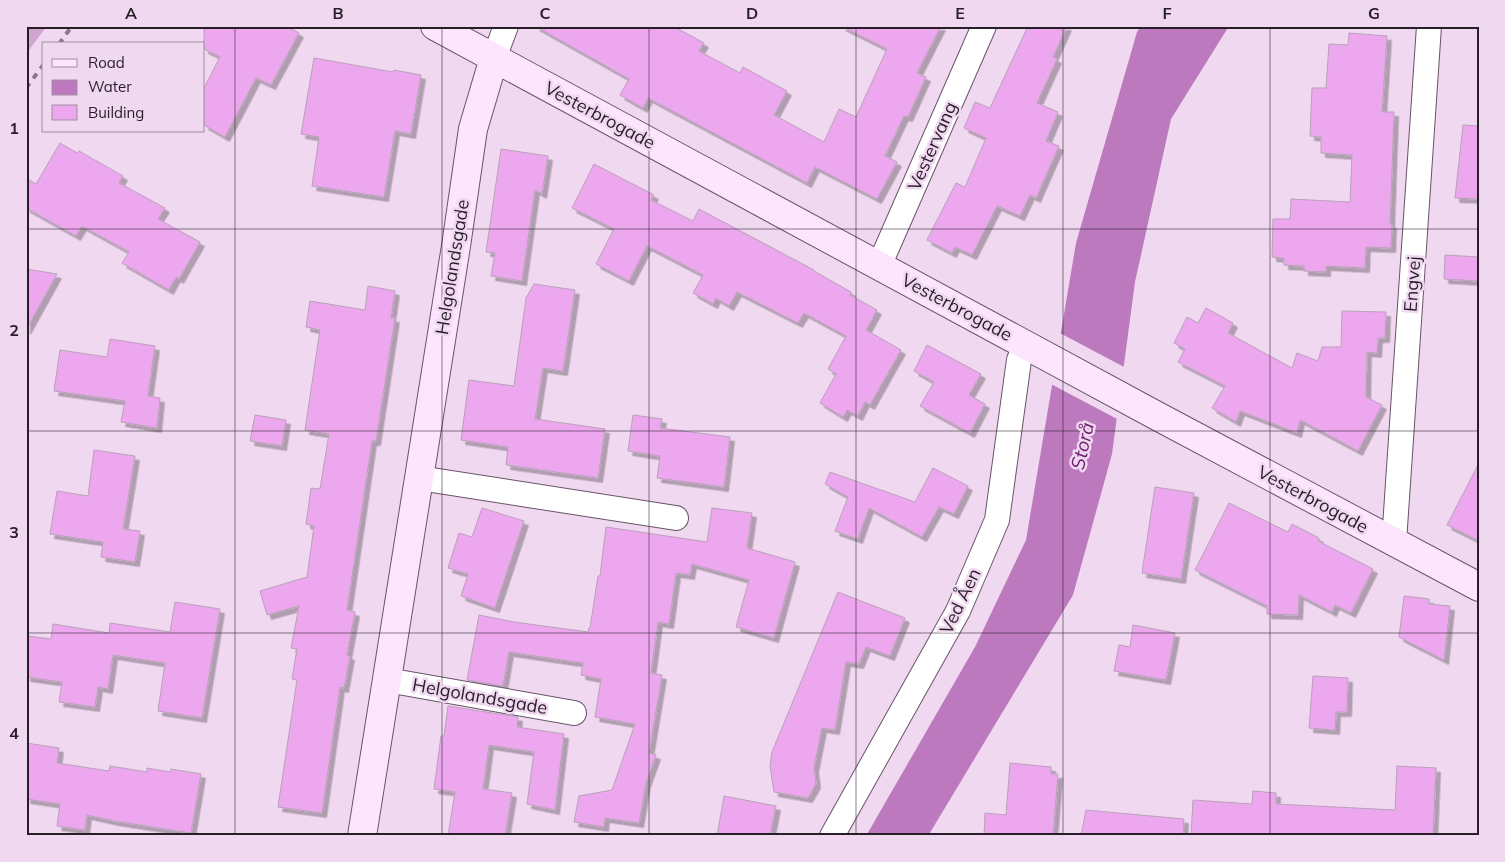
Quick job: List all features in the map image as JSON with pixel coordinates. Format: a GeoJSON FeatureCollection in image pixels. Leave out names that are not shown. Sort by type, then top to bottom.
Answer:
{"type":"FeatureCollection","features":[{"type":"Feature","properties":{"kind":"street","name":"Vesterbrogade"},"geometry":{"type":"LineString","coordinates":[[435,26],[1479,587]]}},
{"type":"Feature","properties":{"kind":"street"},"geometry":{"type":"LineString","coordinates":[[494,58],[506,26]]}},
{"type":"Feature","properties":{"kind":"street","name":"Vestervang"},"geometry":{"type":"LineString","coordinates":[[879,266],[984,26]]}},
{"type":"Feature","properties":{"kind":"street","name":"Engvej"},"geometry":{"type":"LineString","coordinates":[[1394,542],[1429,26]]}},
{"type":"Feature","properties":{"kind":"street","name":"Helgolandsgade"},"geometry":{"type":"LineString","coordinates":[[362,836],[473,130],[494,58]]}},
{"type":"Feature","properties":{"kind":"street","name":"Ved Åen"},"geometry":{"type":"LineString","coordinates":[[832,836],[958,611],[997,520],[1018,360],[1026,344]]}},
{"type":"Feature","properties":{"kind":"street"},"geometry":{"type":"LineString","coordinates":[[419,478],[676,518]]}},
{"type":"Feature","properties":{"kind":"street","name":"Helgolandsgade"},"geometry":{"type":"LineString","coordinates":[[387,680],[574,713]]}},
{"type":"Feature","properties":{"kind":"shaded area"},"geometry":{"type":"Polygon","coordinates":[[[26,26],[47,26],[26,54],[26,26]]]}},
{"type":"Feature","properties":{"kind":"water","name":"Storå"},"geometry":{"type":"Polygon","coordinates":[[[1141,26],[1229,26],[1171,119],[1135,282],[1112,454],[1073,595],[928,836],[866,836],[975,647],[1026,540],[1076,243],[1137,32],[1141,26]]]}},
{"type":"Feature","properties":{"kind":"pier"},"geometry":{"type":"Polygon","coordinates":[[[1058,332],[1126,368],[1119,420],[1049,383],[1058,332]]]}},
{"type":"Feature","properties":{"kind":"building"},"geometry":{"type":"Polygon","coordinates":[[[204,26],[286,26],[299,33],[271,85],[256,78],[225,137],[205,126],[205,86],[220,57],[205,50],[204,26]]]}},
{"type":"Feature","properties":{"kind":"building"},"geometry":{"type":"Polygon","coordinates":[[[535,26],[673,26],[704,43],[699,51],[740,73],[743,67],[787,91],[774,115],[824,142],[839,109],[856,117],[887,49],[841,26],[941,26],[917,73],[926,77],[908,117],[904,116],[885,156],[897,162],[877,199],[815,167],[807,183],[648,98],[643,108],[620,95],[629,79],[535,26]]]}},
{"type":"Feature","properties":{"kind":"building"},"geometry":{"type":"Polygon","coordinates":[[[1028,26],[1067,26],[1053,57],[1057,59],[1037,103],[1058,112],[1046,141],[1059,146],[1036,198],[1030,195],[1020,216],[997,206],[972,255],[955,247],[952,253],[927,240],[956,183],[965,187],[986,138],[964,128],[975,102],[990,108],[1028,26]]]}},
{"type":"Feature","properties":{"kind":"building"},"geometry":{"type":"Polygon","coordinates":[[[1349,33],[1387,36],[1382,112],[1394,112],[1390,224],[1392,224],[1391,248],[1366,247],[1365,268],[1326,266],[1326,272],[1304,271],[1304,266],[1284,265],[1284,258],[1272,257],[1273,219],[1290,219],[1291,199],[1350,202],[1352,155],[1321,153],[1321,137],[1310,136],[1312,88],[1326,88],[1329,44],[1348,45],[1349,33]]]}},
{"type":"Feature","properties":{"kind":"building"},"geometry":{"type":"Polygon","coordinates":[[[314,58],[421,75],[411,134],[395,131],[384,197],[312,186],[319,137],[301,134],[314,58]]]}},
{"type":"Feature","properties":{"kind":"building"},"geometry":{"type":"Polygon","coordinates":[[[1463,125],[1479,126],[1479,199],[1455,198],[1463,125]]]}},
{"type":"Feature","properties":{"kind":"building"},"geometry":{"type":"Polygon","coordinates":[[[60,143],[77,153],[79,151],[123,176],[119,183],[165,208],[158,219],[200,242],[179,279],[176,277],[169,290],[122,263],[129,252],[82,226],[76,236],[26,208],[26,178],[36,184],[60,143]]]}},
{"type":"Feature","properties":{"kind":"building"},"geometry":{"type":"Polygon","coordinates":[[[501,149],[548,156],[542,194],[535,190],[522,281],[491,276],[495,253],[486,252],[501,149]]]}},
{"type":"Feature","properties":{"kind":"building"},"geometry":{"type":"Polygon","coordinates":[[[594,164],[654,195],[651,200],[693,221],[699,209],[814,270],[851,292],[850,295],[877,310],[866,330],[901,350],[870,405],[865,402],[858,416],[847,410],[843,417],[820,403],[836,374],[828,369],[846,336],[804,313],[798,323],[737,292],[729,306],[716,298],[713,304],[693,293],[703,275],[647,246],[629,281],[596,264],[614,229],[572,208],[594,164]]]}},
{"type":"Feature","properties":{"kind":"building"},"geometry":{"type":"Polygon","coordinates":[[[1445,255],[1479,257],[1479,281],[1444,279],[1445,255]]]}},
{"type":"Feature","properties":{"kind":"building"},"geometry":{"type":"Polygon","coordinates":[[[26,269],[57,274],[26,330],[26,269]]]}},
{"type":"Feature","properties":{"kind":"building"},"geometry":{"type":"Polygon","coordinates":[[[534,284],[575,290],[563,371],[543,368],[535,419],[605,429],[598,478],[506,465],[508,447],[461,440],[469,380],[514,386],[526,298],[534,284]]]}},
{"type":"Feature","properties":{"kind":"building"},"geometry":{"type":"Polygon","coordinates":[[[368,286],[395,291],[391,318],[395,318],[376,441],[372,441],[347,610],[355,612],[347,655],[350,656],[344,688],[340,687],[322,813],[278,807],[297,680],[292,679],[297,649],[291,648],[299,606],[267,615],[260,591],[307,577],[314,526],[306,524],[311,488],[320,489],[329,434],[305,430],[320,330],[306,327],[310,301],[365,310],[368,286]]]}},
{"type":"Feature","properties":{"kind":"building"},"geometry":{"type":"Polygon","coordinates":[[[1206,308],[1233,323],[1228,333],[1292,368],[1297,353],[1318,361],[1322,347],[1341,347],[1342,311],[1386,312],[1385,338],[1378,338],[1377,353],[1367,352],[1366,397],[1382,405],[1358,451],[1300,420],[1297,433],[1240,411],[1236,422],[1212,408],[1225,386],[1178,362],[1185,349],[1174,343],[1187,317],[1198,323],[1206,308]]]}},
{"type":"Feature","properties":{"kind":"building"},"geometry":{"type":"Polygon","coordinates":[[[110,339],[155,346],[148,396],[160,398],[157,428],[121,422],[125,401],[54,391],[60,350],[107,357],[110,339]]]}},
{"type":"Feature","properties":{"kind":"building"},"geometry":{"type":"Polygon","coordinates":[[[927,345],[981,374],[969,395],[985,404],[970,433],[920,406],[934,382],[914,371],[927,345]]]}},
{"type":"Feature","properties":{"kind":"building"},"geometry":{"type":"Polygon","coordinates":[[[255,415],[286,420],[282,446],[250,441],[255,415]]]}},
{"type":"Feature","properties":{"kind":"building"},"geometry":{"type":"Polygon","coordinates":[[[633,415],[662,419],[660,428],[730,437],[724,487],[657,478],[660,456],[628,451],[633,415]]]}},
{"type":"Feature","properties":{"kind":"building"},"geometry":{"type":"Polygon","coordinates":[[[94,450],[135,456],[123,529],[140,531],[135,562],[101,557],[103,542],[50,534],[57,491],[88,496],[94,450]]]}},
{"type":"Feature","properties":{"kind":"building"},"geometry":{"type":"Polygon","coordinates":[[[1479,463],[1479,541],[1447,525],[1479,463]]]}},
{"type":"Feature","properties":{"kind":"building"},"geometry":{"type":"Polygon","coordinates":[[[933,468],[968,486],[954,514],[939,507],[922,537],[869,508],[858,539],[835,531],[848,497],[825,484],[830,472],[915,502],[933,468]]]}},
{"type":"Feature","properties":{"kind":"building"},"geometry":{"type":"Polygon","coordinates":[[[1155,487],[1194,493],[1181,579],[1142,573],[1155,487]]]}},
{"type":"Feature","properties":{"kind":"building"},"geometry":{"type":"Polygon","coordinates":[[[1229,503],[1288,532],[1292,524],[1319,538],[1318,541],[1373,569],[1351,613],[1335,605],[1332,612],[1299,595],[1298,615],[1267,614],[1267,606],[1195,570],[1229,503]]]}},
{"type":"Feature","properties":{"kind":"building"},"geometry":{"type":"Polygon","coordinates":[[[482,508],[524,521],[495,608],[461,596],[468,574],[448,568],[459,533],[472,537],[482,508]]]}},
{"type":"Feature","properties":{"kind":"building"},"geometry":{"type":"Polygon","coordinates":[[[712,508],[752,513],[747,548],[795,562],[774,638],[736,627],[749,580],[692,564],[690,575],[676,573],[669,624],[658,622],[651,673],[662,675],[649,753],[656,755],[646,783],[639,823],[605,818],[604,827],[574,822],[579,796],[612,790],[635,724],[595,717],[601,679],[581,675],[583,663],[509,652],[503,686],[467,680],[479,615],[514,622],[588,632],[598,576],[600,576],[606,527],[707,542],[712,508]]]}},
{"type":"Feature","properties":{"kind":"building"},"geometry":{"type":"Polygon","coordinates":[[[838,592],[905,618],[890,656],[866,647],[859,664],[846,662],[835,730],[822,728],[814,768],[816,784],[808,798],[774,792],[770,766],[772,752],[838,592]]]}},
{"type":"Feature","properties":{"kind":"building"},"geometry":{"type":"Polygon","coordinates":[[[1404,596],[1429,599],[1429,604],[1450,606],[1444,660],[1399,637],[1404,596]]]}},
{"type":"Feature","properties":{"kind":"building"},"geometry":{"type":"Polygon","coordinates":[[[175,602],[220,609],[202,718],[158,711],[165,663],[113,655],[108,689],[98,687],[95,707],[59,702],[62,682],[26,677],[28,636],[51,639],[53,624],[109,633],[110,623],[170,632],[175,602]]]}},
{"type":"Feature","properties":{"kind":"building"},"geometry":{"type":"Polygon","coordinates":[[[1133,625],[1175,633],[1166,680],[1114,671],[1119,645],[1130,647],[1133,625]]]}},
{"type":"Feature","properties":{"kind":"building"},"geometry":{"type":"Polygon","coordinates":[[[1313,676],[1348,678],[1347,712],[1336,712],[1335,730],[1309,728],[1313,676]]]}},
{"type":"Feature","properties":{"kind":"building"},"geometry":{"type":"Polygon","coordinates":[[[448,706],[518,717],[517,727],[564,734],[555,810],[527,804],[534,752],[489,745],[483,789],[512,793],[505,836],[448,836],[455,792],[434,789],[441,736],[444,736],[448,706]]]}},
{"type":"Feature","properties":{"kind":"building"},"geometry":{"type":"Polygon","coordinates":[[[26,743],[59,748],[57,763],[109,771],[110,766],[147,772],[147,768],[170,772],[171,769],[201,774],[191,833],[87,815],[85,830],[57,826],[60,804],[26,799],[26,743]]]}},
{"type":"Feature","properties":{"kind":"building"},"geometry":{"type":"Polygon","coordinates":[[[1010,763],[1051,767],[1051,774],[1058,774],[1053,836],[984,836],[985,813],[1006,815],[1010,763]]]}},
{"type":"Feature","properties":{"kind":"building"},"geometry":{"type":"Polygon","coordinates":[[[1397,766],[1436,768],[1433,836],[1191,836],[1193,800],[1252,804],[1253,791],[1276,793],[1276,804],[1395,810],[1397,766]]]}},
{"type":"Feature","properties":{"kind":"building"},"geometry":{"type":"Polygon","coordinates":[[[724,796],[776,806],[770,836],[717,836],[724,796]]]}},
{"type":"Feature","properties":{"kind":"building"},"geometry":{"type":"Polygon","coordinates":[[[1086,810],[1184,819],[1183,836],[1081,836],[1086,810]]]}},
{"type":"Feature","properties":{"kind":"railway"},"geometry":{"type":"LineString","coordinates":[[60,42],[72,26]]}},
{"type":"Feature","properties":{"kind":"railway"},"geometry":{"type":"LineString","coordinates":[[26,88],[42,67]]}}]}
